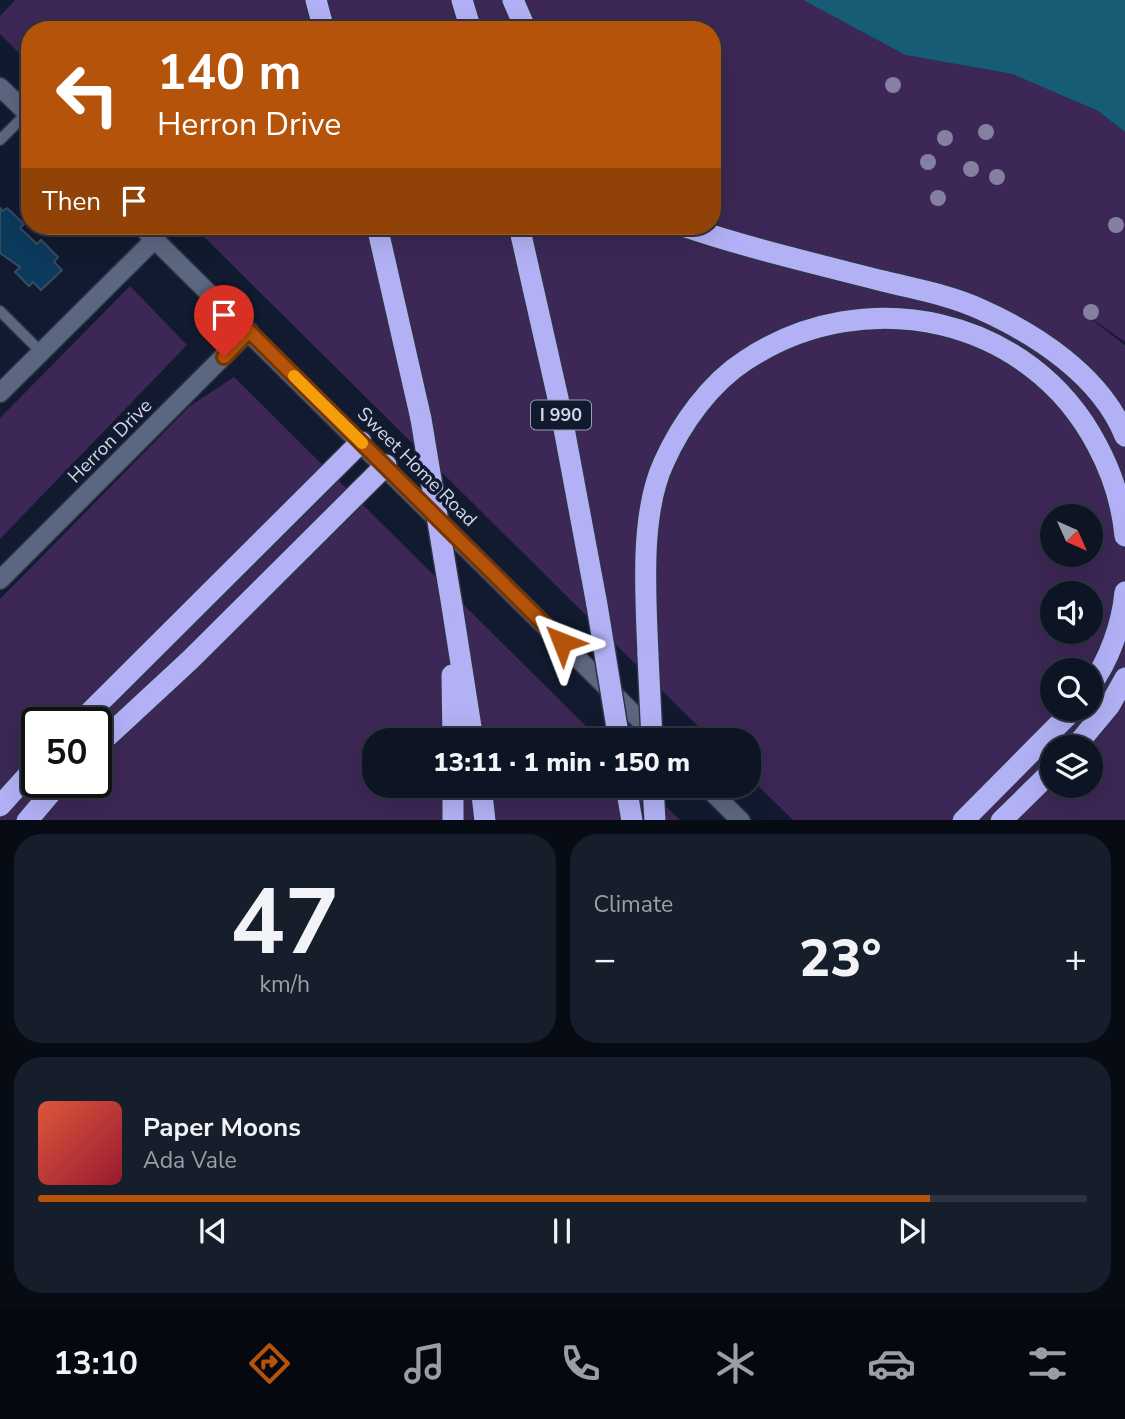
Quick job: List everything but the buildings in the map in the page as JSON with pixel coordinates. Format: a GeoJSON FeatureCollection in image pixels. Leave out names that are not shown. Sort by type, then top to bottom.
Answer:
{"type":"FeatureCollection","features":[{"type":"Feature","properties":{"kind":"highway"},"geometry":{"type":"LineString","coordinates":[[316,0],[322,21]]}},
{"type":"Feature","properties":{"kind":"highway"},"geometry":{"type":"LineString","coordinates":[[462,0],[468,21]]}},
{"type":"Feature","properties":{"kind":"highway"},"geometry":{"type":"LineString","coordinates":[[513,0],[522,21]]}},
{"type":"Feature","properties":{"kind":"highway"},"geometry":{"type":"LineString","coordinates":[[379,235],[421,419],[471,728]]}},
{"type":"Feature","properties":{"kind":"highway","name":"I 990"},"geometry":{"type":"LineString","coordinates":[[521,235],[560,407],[617,728]]}},
{"type":"Feature","properties":{"kind":"highway"},"geometry":{"type":"LineString","coordinates":[[715,235],[979,308],[1042,342],[1085,379],[1104,401],[1125,436]]}},
{"type":"Feature","properties":{"kind":"highway"},"geometry":{"type":"LineString","coordinates":[[652,728],[648,524],[663,463],[699,403],[744,361],[786,338],[834,322],[892,317],[926,321],[969,332],[1027,363],[1062,393],[1084,420],[1111,471],[1125,536]]}},
{"type":"Feature","properties":{"kind":"highway"},"geometry":{"type":"LineString","coordinates":[[95,707],[361,442]]}},
{"type":"Feature","properties":{"kind":"highway"},"geometry":{"type":"LineString","coordinates":[[112,732],[190,660],[386,466]]}},
{"type":"Feature","properties":{"kind":"highway"},"geometry":{"type":"LineString","coordinates":[[1103,662],[1120,620],[1125,592]]}},
{"type":"Feature","properties":{"kind":"highway"},"geometry":{"type":"LineString","coordinates":[[452,606],[453,728]]}},
{"type":"Feature","properties":{"kind":"highway"},"geometry":{"type":"LineString","coordinates":[[1085,735],[1110,705],[1125,678]]}},
{"type":"Feature","properties":{"kind":"highway"},"geometry":{"type":"LineString","coordinates":[[964,820],[1062,721]]}},
{"type":"Feature","properties":{"kind":"highway"},"geometry":{"type":"LineString","coordinates":[[0,806],[21,783]]}},
{"type":"Feature","properties":{"kind":"highway"},"geometry":{"type":"LineString","coordinates":[[1002,820],[1040,783]]}},
{"type":"Feature","properties":{"kind":"highway"},"geometry":{"type":"LineString","coordinates":[[28,820],[46,798]]}},
{"type":"Feature","properties":{"kind":"highway"},"geometry":{"type":"LineString","coordinates":[[453,798],[453,820]]}},
{"type":"Feature","properties":{"kind":"highway"},"geometry":{"type":"LineString","coordinates":[[482,798],[485,820]]}},
{"type":"Feature","properties":{"kind":"highway"},"geometry":{"type":"LineString","coordinates":[[628,798],[632,820]]}},
{"type":"Feature","properties":{"kind":"main road"},"geometry":{"type":"LineString","coordinates":[[0,87],[21,108]]}},
{"type":"Feature","properties":{"kind":"main road","name":"Sweet Home Road"},"geometry":{"type":"LineString","coordinates":[[151,235],[649,728]]}},
{"type":"Feature","properties":{"kind":"main road"},"geometry":{"type":"LineString","coordinates":[[0,393],[155,239]]}},
{"type":"Feature","properties":{"kind":"main road","name":"Herron Drive"},"geometry":{"type":"LineString","coordinates":[[0,580],[249,331]]}},
{"type":"Feature","properties":{"kind":"main road"},"geometry":{"type":"LineString","coordinates":[[718,798],[740,820]]}},
{"type":"Feature","properties":{"kind":"lane"},"geometry":{"type":"LineString","coordinates":[[0,140],[21,121]]}},
{"type":"Feature","properties":{"kind":"lane"},"geometry":{"type":"LineString","coordinates":[[0,311],[41,352]]}},
{"type":"Feature","properties":{"kind":"shaded area"},"geometry":{"type":"Polygon","coordinates":[[[15,0],[803,0],[905,55],[1012,74],[1098,111],[1125,132],[1125,342],[1075,307],[1125,345],[1125,820],[793,820],[761,789],[761,728],[700,728],[202,235],[721,235],[721,21],[21,21],[21,55],[0,34],[0,16],[15,0]]]}},
{"type":"Feature","properties":{"kind":"shaded area"},"geometry":{"type":"Polygon","coordinates":[[[130,286],[187,345],[0,539],[0,418],[130,286]]]}},
{"type":"Feature","properties":{"kind":"shaded area"},"geometry":{"type":"Polygon","coordinates":[[[234,377],[588,728],[362,728],[362,798],[657,798],[680,820],[0,820],[0,599],[190,406],[234,377]]]}},
{"type":"Feature","properties":{"kind":"water"},"geometry":{"type":"Polygon","coordinates":[[[803,0],[1125,0],[1125,132],[1098,111],[1012,74],[905,55],[803,0]]]}},
{"type":"Feature","properties":{"kind":"slow traffic"},"geometry":{"type":"LineString","coordinates":[[294,376],[362,443]]}},
{"type":"Feature","properties":{"kind":"route"},"geometry":{"type":"LineString","coordinates":[[224,357],[249,331],[562,642]]}}]}
